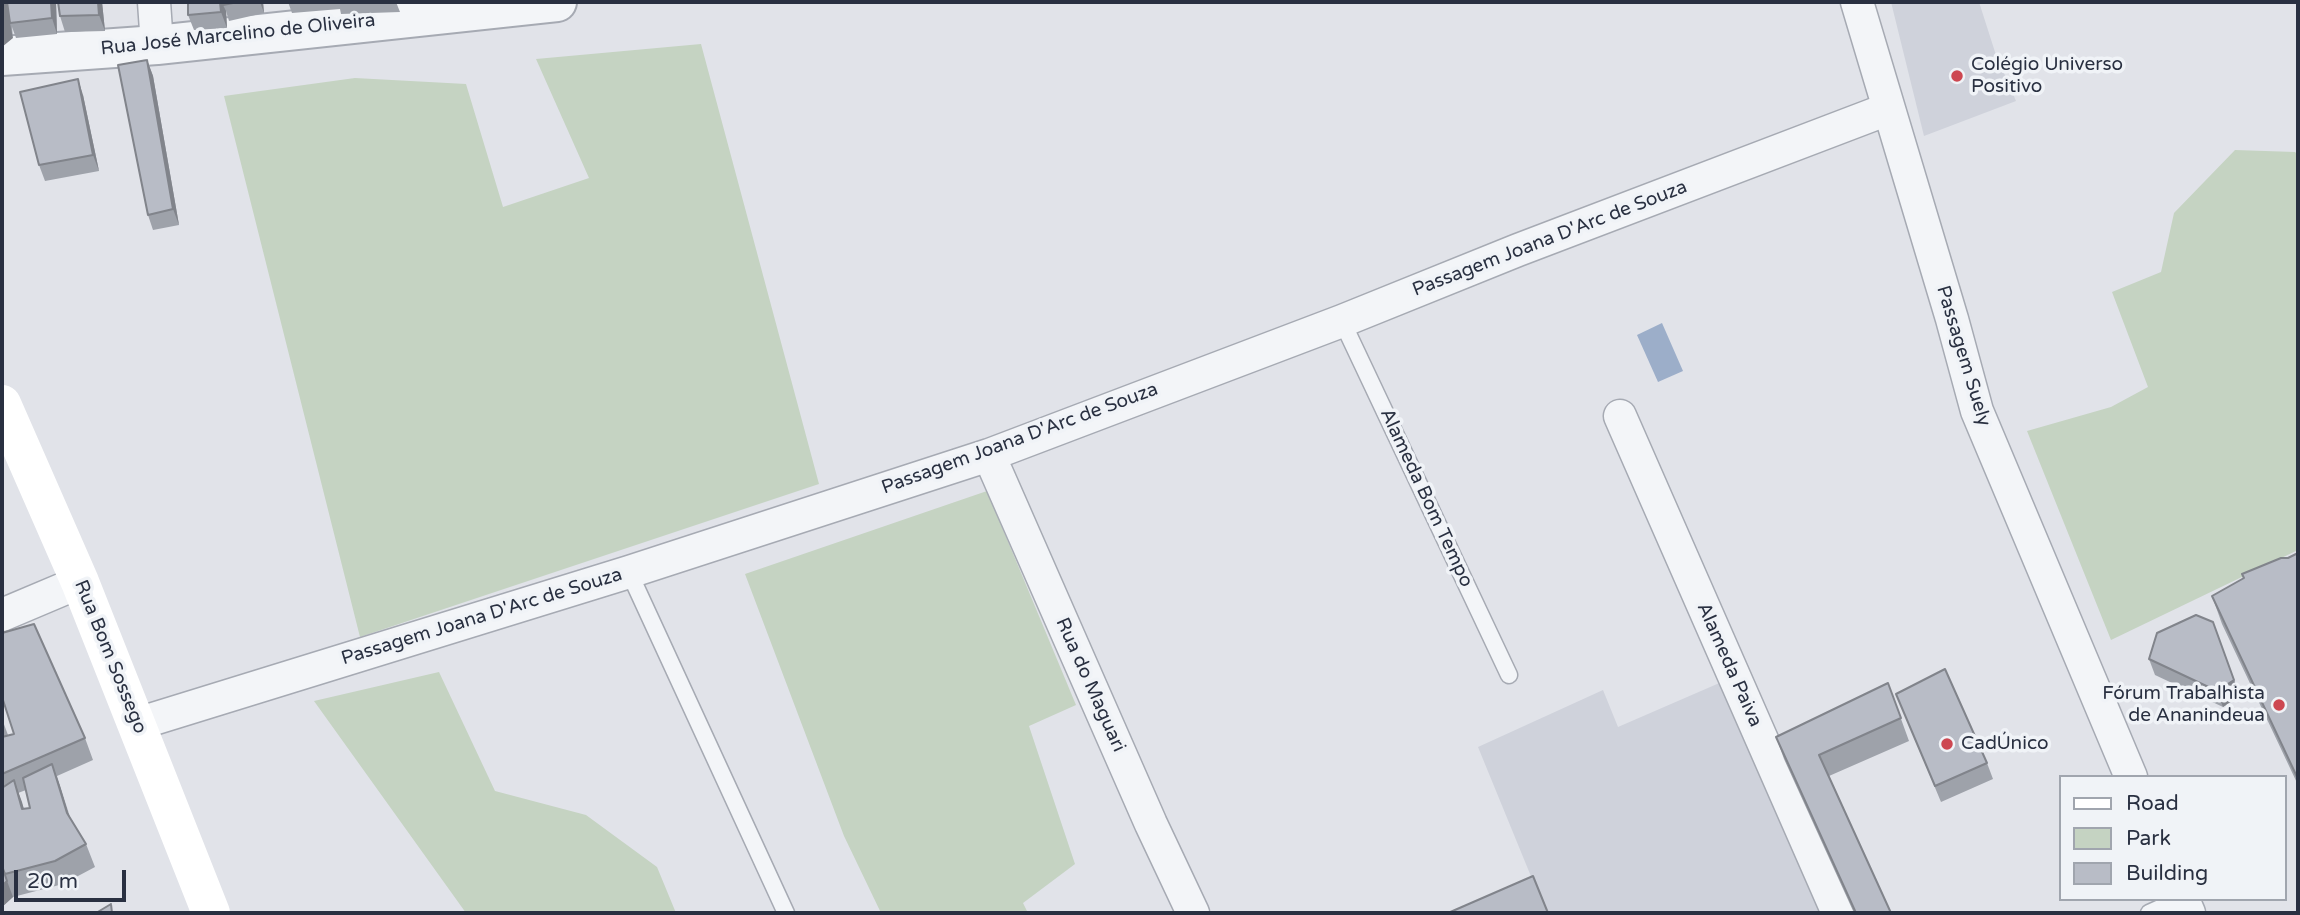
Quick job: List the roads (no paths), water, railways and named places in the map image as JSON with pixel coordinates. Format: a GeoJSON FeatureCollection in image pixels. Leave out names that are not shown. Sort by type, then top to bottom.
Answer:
{"type":"FeatureCollection","features":[{"type":"Feature","properties":{"kind":"main road","name":"Rua Bom Sossego"},"geometry":{"type":"LineString","coordinates":[[2,404],[80,582],[211,913]]}},
{"type":"Feature","properties":{"kind":"street"},"geometry":{"type":"LineString","coordinates":[[154,2],[157,45]]}},
{"type":"Feature","properties":{"kind":"street","name":"Rua José Marcelino de Oliveira"},"geometry":{"type":"LineString","coordinates":[[2,56],[157,45],[557,2]]}},
{"type":"Feature","properties":{"kind":"street","name":"Passagem Suely"},"geometry":{"type":"LineString","coordinates":[[1857,2],[1978,411],[2131,775]]}},
{"type":"Feature","properties":{"kind":"street","name":"Passagem Joana D'Arc de Souza"},"geometry":{"type":"LineString","coordinates":[[137,724],[629,572],[989,455],[1888,109]]}},
{"type":"Feature","properties":{"kind":"street","name":"Alameda Paiva"},"geometry":{"type":"LineString","coordinates":[[1620,416],[1838,913]]}},
{"type":"Feature","properties":{"kind":"street","name":"Rua do Maguari"},"geometry":{"type":"LineString","coordinates":[[989,455],[1151,824],[1193,913]]}},
{"type":"Feature","properties":{"kind":"street"},"geometry":{"type":"LineString","coordinates":[[2,615],[80,582]]}},
{"type":"Feature","properties":{"kind":"lane","name":"Alameda Bom Tempo"},"geometry":{"type":"LineString","coordinates":[[1342,321],[1509,675]]}},
{"type":"Feature","properties":{"kind":"lane"},"geometry":{"type":"LineString","coordinates":[[629,572],[786,913]]}},
{"type":"Feature","properties":{"kind":"lane"},"geometry":{"type":"LineString","coordinates":[[2149,913],[2177,901]]}},
{"type":"Feature","properties":{"kind":"water"},"geometry":{"type":"Polygon","coordinates":[[[1662,323],[1683,371],[1658,382],[1637,335],[1662,323]]]}},
{"type":"Feature","properties":{"kind":"place","name":"Colégio Universo Positivo"},"geometry":{"type":"Point","coordinates":[1957,76]}},
{"type":"Feature","properties":{"kind":"place","name":"Fórum Trabalhista de Ananindeua"},"geometry":{"type":"Point","coordinates":[2279,705]}},
{"type":"Feature","properties":{"kind":"place","name":"CadÚnico"},"geometry":{"type":"Point","coordinates":[1947,744]}}]}
